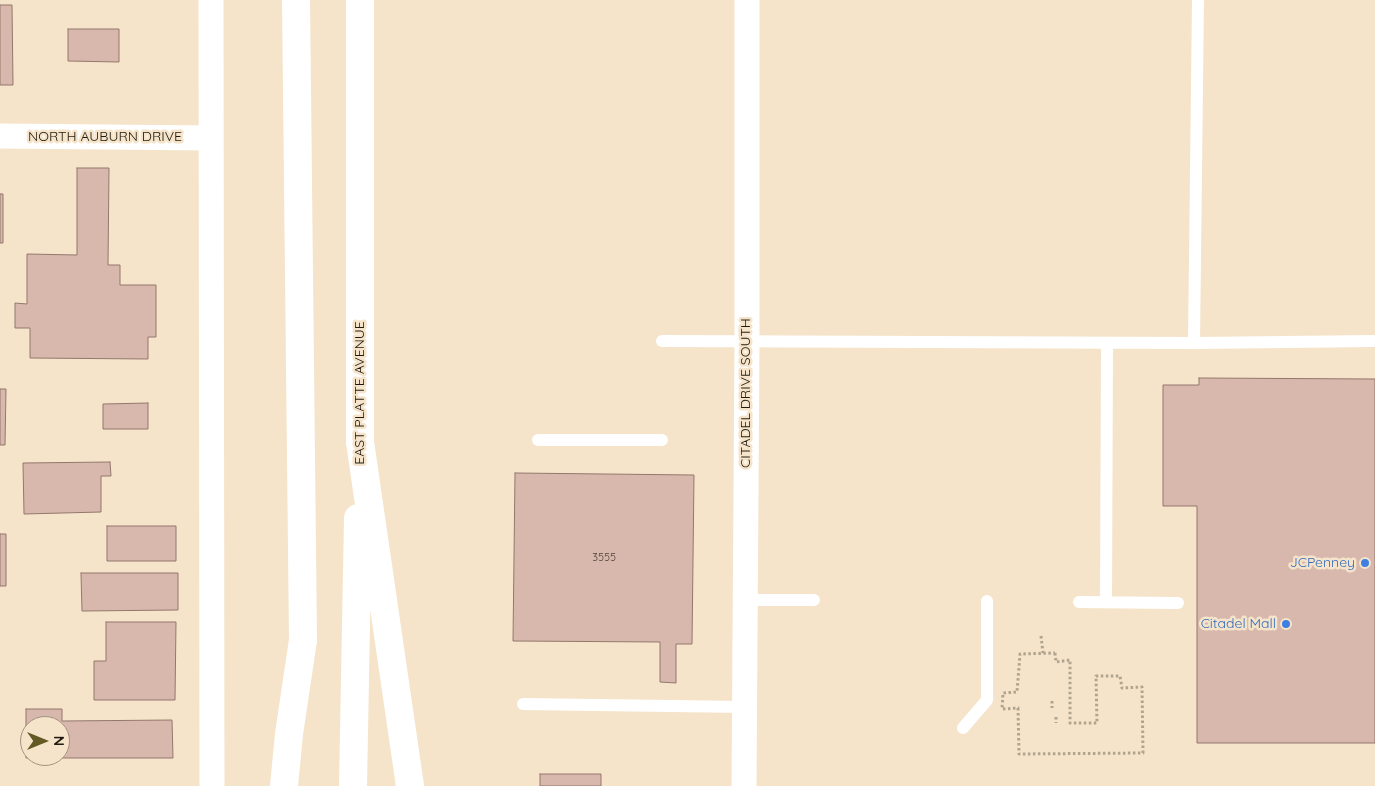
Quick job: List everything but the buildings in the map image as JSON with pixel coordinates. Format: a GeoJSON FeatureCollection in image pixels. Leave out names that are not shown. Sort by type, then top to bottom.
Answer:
{"type":"FeatureCollection","features":[{"type":"Feature","properties":{"kind":"main road"},"geometry":{"type":"LineString","coordinates":[[296,0],[303,786]]}},
{"type":"Feature","properties":{"kind":"main road","name":"EAST PLATTE AVENUE"},"geometry":{"type":"LineString","coordinates":[[353,786],[360,442],[360,0]]}},
{"type":"Feature","properties":{"kind":"main road"},"geometry":{"type":"LineString","coordinates":[[360,442],[410,786]]}},
{"type":"Feature","properties":{"kind":"main road"},"geometry":{"type":"LineString","coordinates":[[284,786],[289,734],[303,640]]}},
{"type":"Feature","properties":{"kind":"street"},"geometry":{"type":"LineString","coordinates":[[211,0],[212,786]]}},
{"type":"Feature","properties":{"kind":"street","name":"CITADEL DRIVE SOUTH"},"geometry":{"type":"LineString","coordinates":[[744,786],[747,0]]}},
{"type":"Feature","properties":{"kind":"street","name":"NORTH AUBURN DRIVE"},"geometry":{"type":"LineString","coordinates":[[0,136],[210,138]]}},
{"type":"Feature","properties":{"kind":"lane"},"geometry":{"type":"LineString","coordinates":[[1194,343],[1198,0]]}},
{"type":"Feature","properties":{"kind":"lane"},"geometry":{"type":"LineString","coordinates":[[662,341],[1107,343],[1375,341]]}},
{"type":"Feature","properties":{"kind":"lane"},"geometry":{"type":"LineString","coordinates":[[1106,602],[1107,343]]}},
{"type":"Feature","properties":{"kind":"lane"},"geometry":{"type":"LineString","coordinates":[[538,440],[662,440]]}},
{"type":"Feature","properties":{"kind":"lane"},"geometry":{"type":"LineString","coordinates":[[744,600],[814,600]]}},
{"type":"Feature","properties":{"kind":"lane"},"geometry":{"type":"LineString","coordinates":[[963,728],[987,700],[987,601]]}},
{"type":"Feature","properties":{"kind":"lane"},"geometry":{"type":"LineString","coordinates":[[1079,602],[1178,603]]}},
{"type":"Feature","properties":{"kind":"lane"},"geometry":{"type":"LineString","coordinates":[[522,704],[744,708]]}},
{"type":"Feature","properties":{"kind":"path"},"geometry":{"type":"LineString","coordinates":[[1041,636],[1043,653]]}},
{"type":"Feature","properties":{"kind":"path"},"geometry":{"type":"LineString","coordinates":[[1043,653],[1055,653],[1056,662],[1070,660],[1070,723],[1097,723],[1096,676],[1120,676],[1122,688],[1142,687],[1143,753],[1019,754],[1018,708],[1002,709],[1003,693],[1017,692],[1020,654],[1043,653]]}},
{"type":"Feature","properties":{"kind":"path"},"geometry":{"type":"LineString","coordinates":[[1052,701],[1052,708]]}},
{"type":"Feature","properties":{"kind":"path"},"geometry":{"type":"LineString","coordinates":[[1056,717],[1056,723]]}},
{"type":"Feature","properties":{"kind":"place","name":"JCPenney"},"geometry":{"type":"Point","coordinates":[1365,563]}},
{"type":"Feature","properties":{"kind":"place","name":"Citadel Mall"},"geometry":{"type":"Point","coordinates":[1286,624]}}]}
